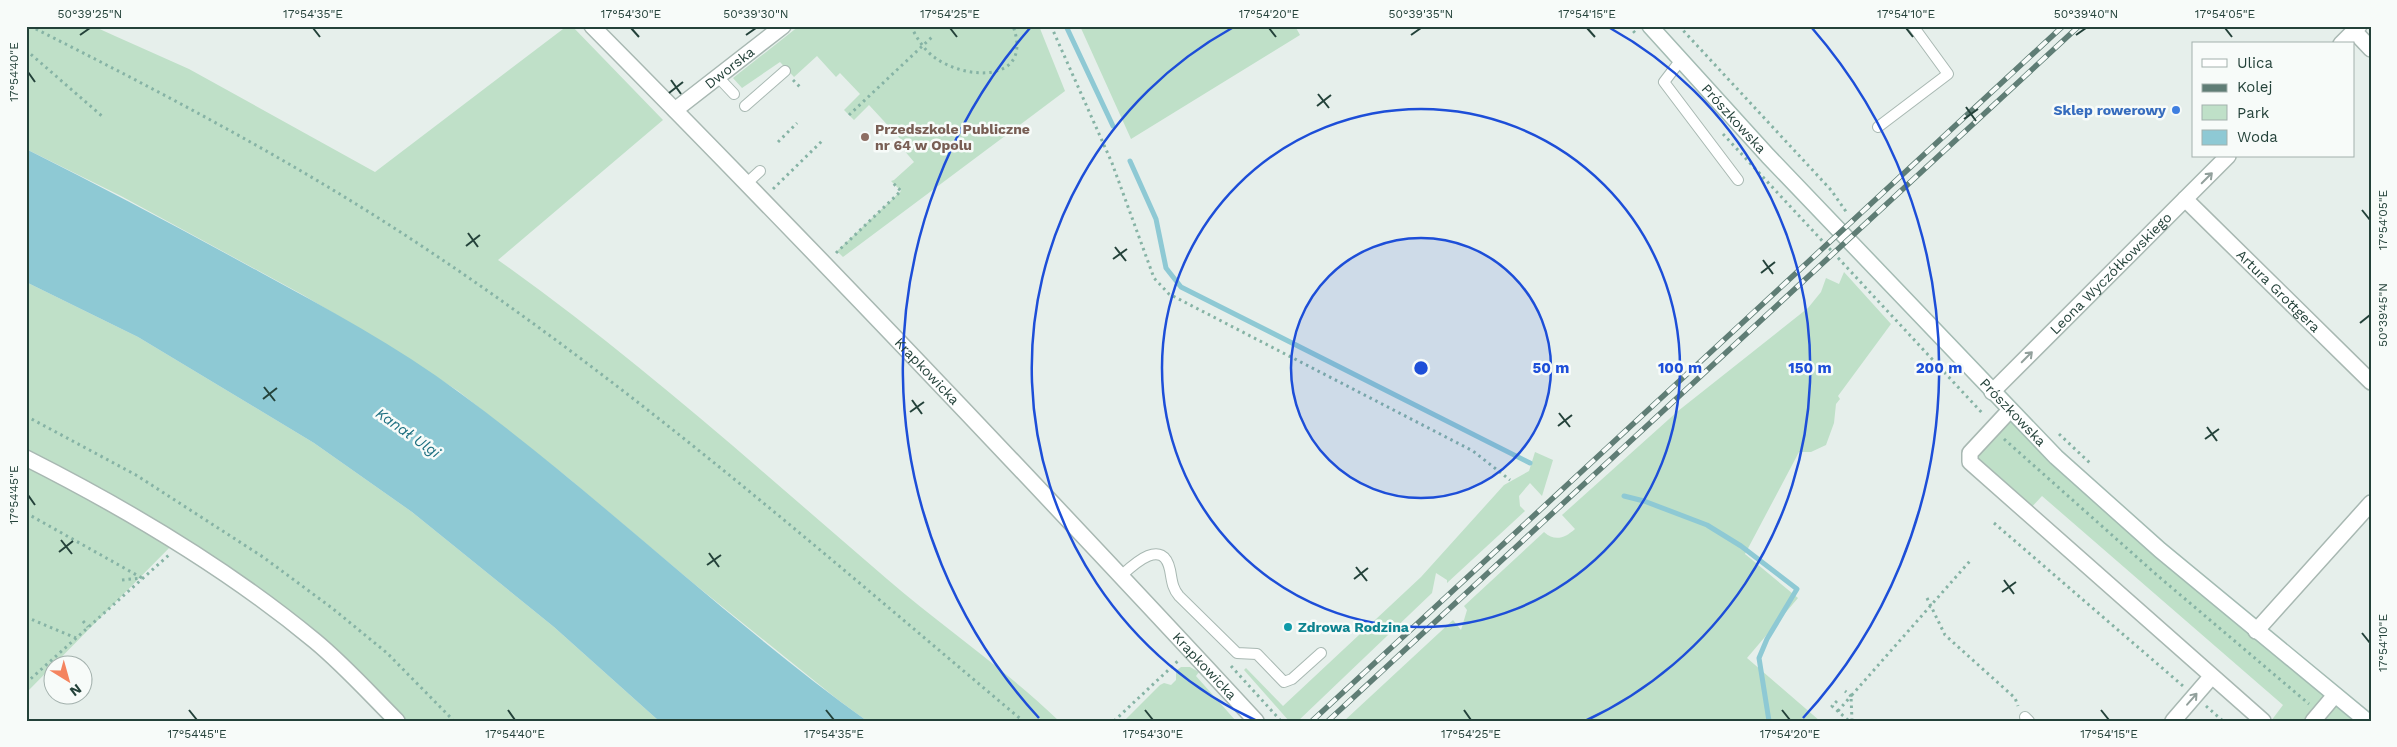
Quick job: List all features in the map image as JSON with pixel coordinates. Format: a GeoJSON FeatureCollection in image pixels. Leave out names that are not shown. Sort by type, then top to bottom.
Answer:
{"type":"FeatureCollection","features":[{"type":"Feature","properties":{"kind":"street","name":"Krapkowicka"},"geometry":{"type":"LineString","coordinates":[[592,26],[747,183],[1122,575],[1256,721]]}},
{"type":"Feature","properties":{"kind":"street","name":"Dworska"},"geometry":{"type":"LineString","coordinates":[[675,110],[782,26]]}},
{"type":"Feature","properties":{"kind":"street","name":"Prószkowska"},"geometry":{"type":"LineString","coordinates":[[1651,27],[1992,392],[2111,508],[2256,631],[2367,721]]}},
{"type":"Feature","properties":{"kind":"street"},"geometry":{"type":"LineString","coordinates":[[2343,42],[2356,29],[2371,49]]}},
{"type":"Feature","properties":{"kind":"street","name":"Leona Wyczółkowskiego"},"geometry":{"type":"LineString","coordinates":[[1992,392],[2226,158]]}},
{"type":"Feature","properties":{"kind":"street","name":"Artura Grottgera"},"geometry":{"type":"LineString","coordinates":[[2185,200],[2371,382]]}},
{"type":"Feature","properties":{"kind":"street"},"geometry":{"type":"LineString","coordinates":[[2010,410],[1970,453],[1970,462],[2263,721]]}},
{"type":"Feature","properties":{"kind":"street"},"geometry":{"type":"LineString","coordinates":[[26,458],[118,508],[264,601],[316,642],[397,721]]}},
{"type":"Feature","properties":{"kind":"street"},"geometry":{"type":"LineString","coordinates":[[2256,631],[2371,503]]}},
{"type":"Feature","properties":{"kind":"street"},"geometry":{"type":"LineString","coordinates":[[2173,721],[2211,677]]}},
{"type":"Feature","properties":{"kind":"street"},"geometry":{"type":"LineString","coordinates":[[2313,721],[2335,695]]}},
{"type":"Feature","properties":{"kind":"lane"},"geometry":{"type":"LineString","coordinates":[[1878,127],[1948,74],[1913,26]]}},
{"type":"Feature","properties":{"kind":"lane"},"geometry":{"type":"LineString","coordinates":[[1680,60],[1664,82],[1738,180]]}},
{"type":"Feature","properties":{"kind":"lane"},"geometry":{"type":"LineString","coordinates":[[745,106],[785,71]]}},
{"type":"Feature","properties":{"kind":"lane"},"geometry":{"type":"LineString","coordinates":[[718,77],[734,94]]}},
{"type":"Feature","properties":{"kind":"lane"},"geometry":{"type":"LineString","coordinates":[[747,183],[760,171]]}},
{"type":"Feature","properties":{"kind":"lane"},"geometry":{"type":"LineString","coordinates":[[1122,575],[1144,556],[1154,554],[1164,559],[1169,566],[1173,587],[1179,596],[1237,653],[1257,654],[1284,682],[1292,679],[1321,653]]}},
{"type":"Feature","properties":{"kind":"path"},"geometry":{"type":"LineString","coordinates":[[30,26],[127,75],[280,158],[411,239],[503,303],[598,373],[707,458],[1023,721]]}},
{"type":"Feature","properties":{"kind":"path"},"geometry":{"type":"LineString","coordinates":[[911,26],[923,45],[934,57],[953,68],[974,74],[988,74],[1001,70],[1011,61],[1016,49],[1012,26]]}},
{"type":"Feature","properties":{"kind":"path"},"geometry":{"type":"LineString","coordinates":[[1051,26],[1112,163],[1154,278],[1169,294],[1473,450],[1510,480]]}},
{"type":"Feature","properties":{"kind":"path"},"geometry":{"type":"LineString","coordinates":[[849,115],[933,36]]}},
{"type":"Feature","properties":{"kind":"path"},"geometry":{"type":"LineString","coordinates":[[26,50],[103,117]]}},
{"type":"Feature","properties":{"kind":"path"},"geometry":{"type":"LineString","coordinates":[[778,142],[797,123]]}},
{"type":"Feature","properties":{"kind":"path"},"geometry":{"type":"LineString","coordinates":[[772,190],[822,141]]}},
{"type":"Feature","properties":{"kind":"path"},"geometry":{"type":"LineString","coordinates":[[834,255],[901,191],[891,181]]}},
{"type":"Feature","properties":{"kind":"path"},"geometry":{"type":"LineString","coordinates":[[26,416],[136,475],[262,557],[332,608],[387,653],[454,721]]}},
{"type":"Feature","properties":{"kind":"path"},"geometry":{"type":"LineString","coordinates":[[26,513],[142,578]]}},
{"type":"Feature","properties":{"kind":"path"},"geometry":{"type":"LineString","coordinates":[[1994,523],[2221,720]]}},
{"type":"Feature","properties":{"kind":"path"},"geometry":{"type":"LineString","coordinates":[[26,683],[180,546]]}},
{"type":"Feature","properties":{"kind":"path"},"geometry":{"type":"LineString","coordinates":[[1838,711],[1970,561]]}},
{"type":"Feature","properties":{"kind":"path"},"geometry":{"type":"LineString","coordinates":[[122,580],[142,578]]}},
{"type":"Feature","properties":{"kind":"path"},"geometry":{"type":"LineString","coordinates":[[1927,598],[1946,635],[2015,698],[2016,703],[2025,712],[2027,719]]}},
{"type":"Feature","properties":{"kind":"path"},"geometry":{"type":"LineString","coordinates":[[26,616],[76,638]]}},
{"type":"Feature","properties":{"kind":"path"},"geometry":{"type":"LineString","coordinates":[[83,621],[88,627]]}},
{"type":"Feature","properties":{"kind":"path"},"geometry":{"type":"LineString","coordinates":[[1114,721],[1190,649]]}},
{"type":"Feature","properties":{"kind":"path"},"geometry":{"type":"LineString","coordinates":[[1845,691],[1851,696]]}},
{"type":"Feature","properties":{"kind":"path"},"geometry":{"type":"LineString","coordinates":[[1851,696],[1851,721]]}},
{"type":"Feature","properties":{"kind":"path"},"geometry":{"type":"LineString","coordinates":[[1837,701],[1832,706],[1851,721]]}},
{"type":"Feature","properties":{"kind":"green space"},"geometry":{"type":"Polygon","coordinates":[[[26,26],[93,26],[189,69],[375,172],[567,26],[572,26],[663,120],[498,260],[599,335],[648,375],[908,597],[1018,684],[1059,721],[867,721],[693,583],[567,477],[458,391],[382,342],[303,295],[121,196],[26,149],[26,26]]]}},
{"type":"Feature","properties":{"kind":"green space"},"geometry":{"type":"Polygon","coordinates":[[[799,26],[1039,26],[1065,91],[843,257],[837,251],[901,191],[891,181],[914,162],[903,149],[906,145],[869,105],[854,120],[844,110],[860,94],[840,73],[836,77],[817,56],[794,77],[780,62],[742,88],[733,78],[799,26]]]}},
{"type":"Feature","properties":{"kind":"green space"},"geometry":{"type":"Polygon","coordinates":[[[1080,26],[1295,26],[1300,35],[1131,139],[1080,26]]]}},
{"type":"Feature","properties":{"kind":"green space"},"geometry":{"type":"Polygon","coordinates":[[[1844,272],[1891,324],[1838,396],[1840,399],[1836,404],[1834,423],[1826,445],[1811,452],[1799,452],[1745,554],[1798,598],[1747,658],[1820,721],[1344,721],[1453,620],[1461,630],[1467,610],[1464,606],[1544,532],[1552,537],[1560,538],[1575,529],[1562,515],[1678,411],[1808,308],[1821,292],[1826,278],[1839,284],[1844,272]]]}},
{"type":"Feature","properties":{"kind":"green space"},"geometry":{"type":"Polygon","coordinates":[[[26,282],[138,337],[314,443],[412,512],[554,627],[659,721],[397,721],[316,642],[175,542],[64,654],[42,654],[42,677],[26,693],[26,282]]]}},
{"type":"Feature","properties":{"kind":"green space"},"geometry":{"type":"Polygon","coordinates":[[[2010,410],[2367,721],[2271,721],[2283,705],[2042,496],[2027,512],[1970,453],[2010,410]]]}},
{"type":"Feature","properties":{"kind":"green space"},"geometry":{"type":"Polygon","coordinates":[[[1535,452],[1553,460],[1542,496],[1530,483],[1519,496],[1520,506],[1525,511],[1447,583],[1447,580],[1436,573],[1432,593],[1298,721],[1289,721],[1244,670],[1246,668],[1283,706],[1421,577],[1504,485],[1529,471],[1535,452]]]}},
{"type":"Feature","properties":{"kind":"green space"},"geometry":{"type":"Polygon","coordinates":[[[1181,667],[1190,667],[1199,672],[1196,676],[1236,721],[1124,721],[1160,685],[1164,683],[1171,685],[1176,680],[1176,671],[1181,667]]]}},
{"type":"Feature","properties":{"kind":"water","name":"Kanał Ulgi"},"geometry":{"type":"Polygon","coordinates":[[[26,149],[309,299],[361,328],[436,376],[512,432],[763,641],[867,721],[659,721],[554,627],[412,512],[314,443],[138,337],[26,282],[26,149]]]}},
{"type":"Feature","properties":{"kind":"waterway"},"geometry":{"type":"LineString","coordinates":[[1066,26],[1113,126]]}},
{"type":"Feature","properties":{"kind":"waterway"},"geometry":{"type":"LineString","coordinates":[[1130,161],[1156,219],[1166,268],[1181,287],[1530,463]]}},
{"type":"Feature","properties":{"kind":"waterway"},"geometry":{"type":"LineString","coordinates":[[1624,496],[1644,501],[1707,525],[1741,546],[1797,589],[1767,639],[1759,658],[1769,721]]}},
{"type":"Feature","properties":{"kind":"railway"},"geometry":{"type":"LineString","coordinates":[[1312,721],[2063,26]]}},
{"type":"Feature","properties":{"kind":"railway"},"geometry":{"type":"LineString","coordinates":[[1328,721],[2079,26]]}},
{"type":"Feature","properties":{"kind":"place","name":"Sklep rowerowy"},"geometry":{"type":"Point","coordinates":[2176,110]}},
{"type":"Feature","properties":{"kind":"place","name":"Przedszkole Publiczne nr 64 w Opolu"},"geometry":{"type":"Point","coordinates":[865,137]}},
{"type":"Feature","properties":{"kind":"place","name":"Zdrowa Rodzina"},"geometry":{"type":"Point","coordinates":[1288,627]}}]}
